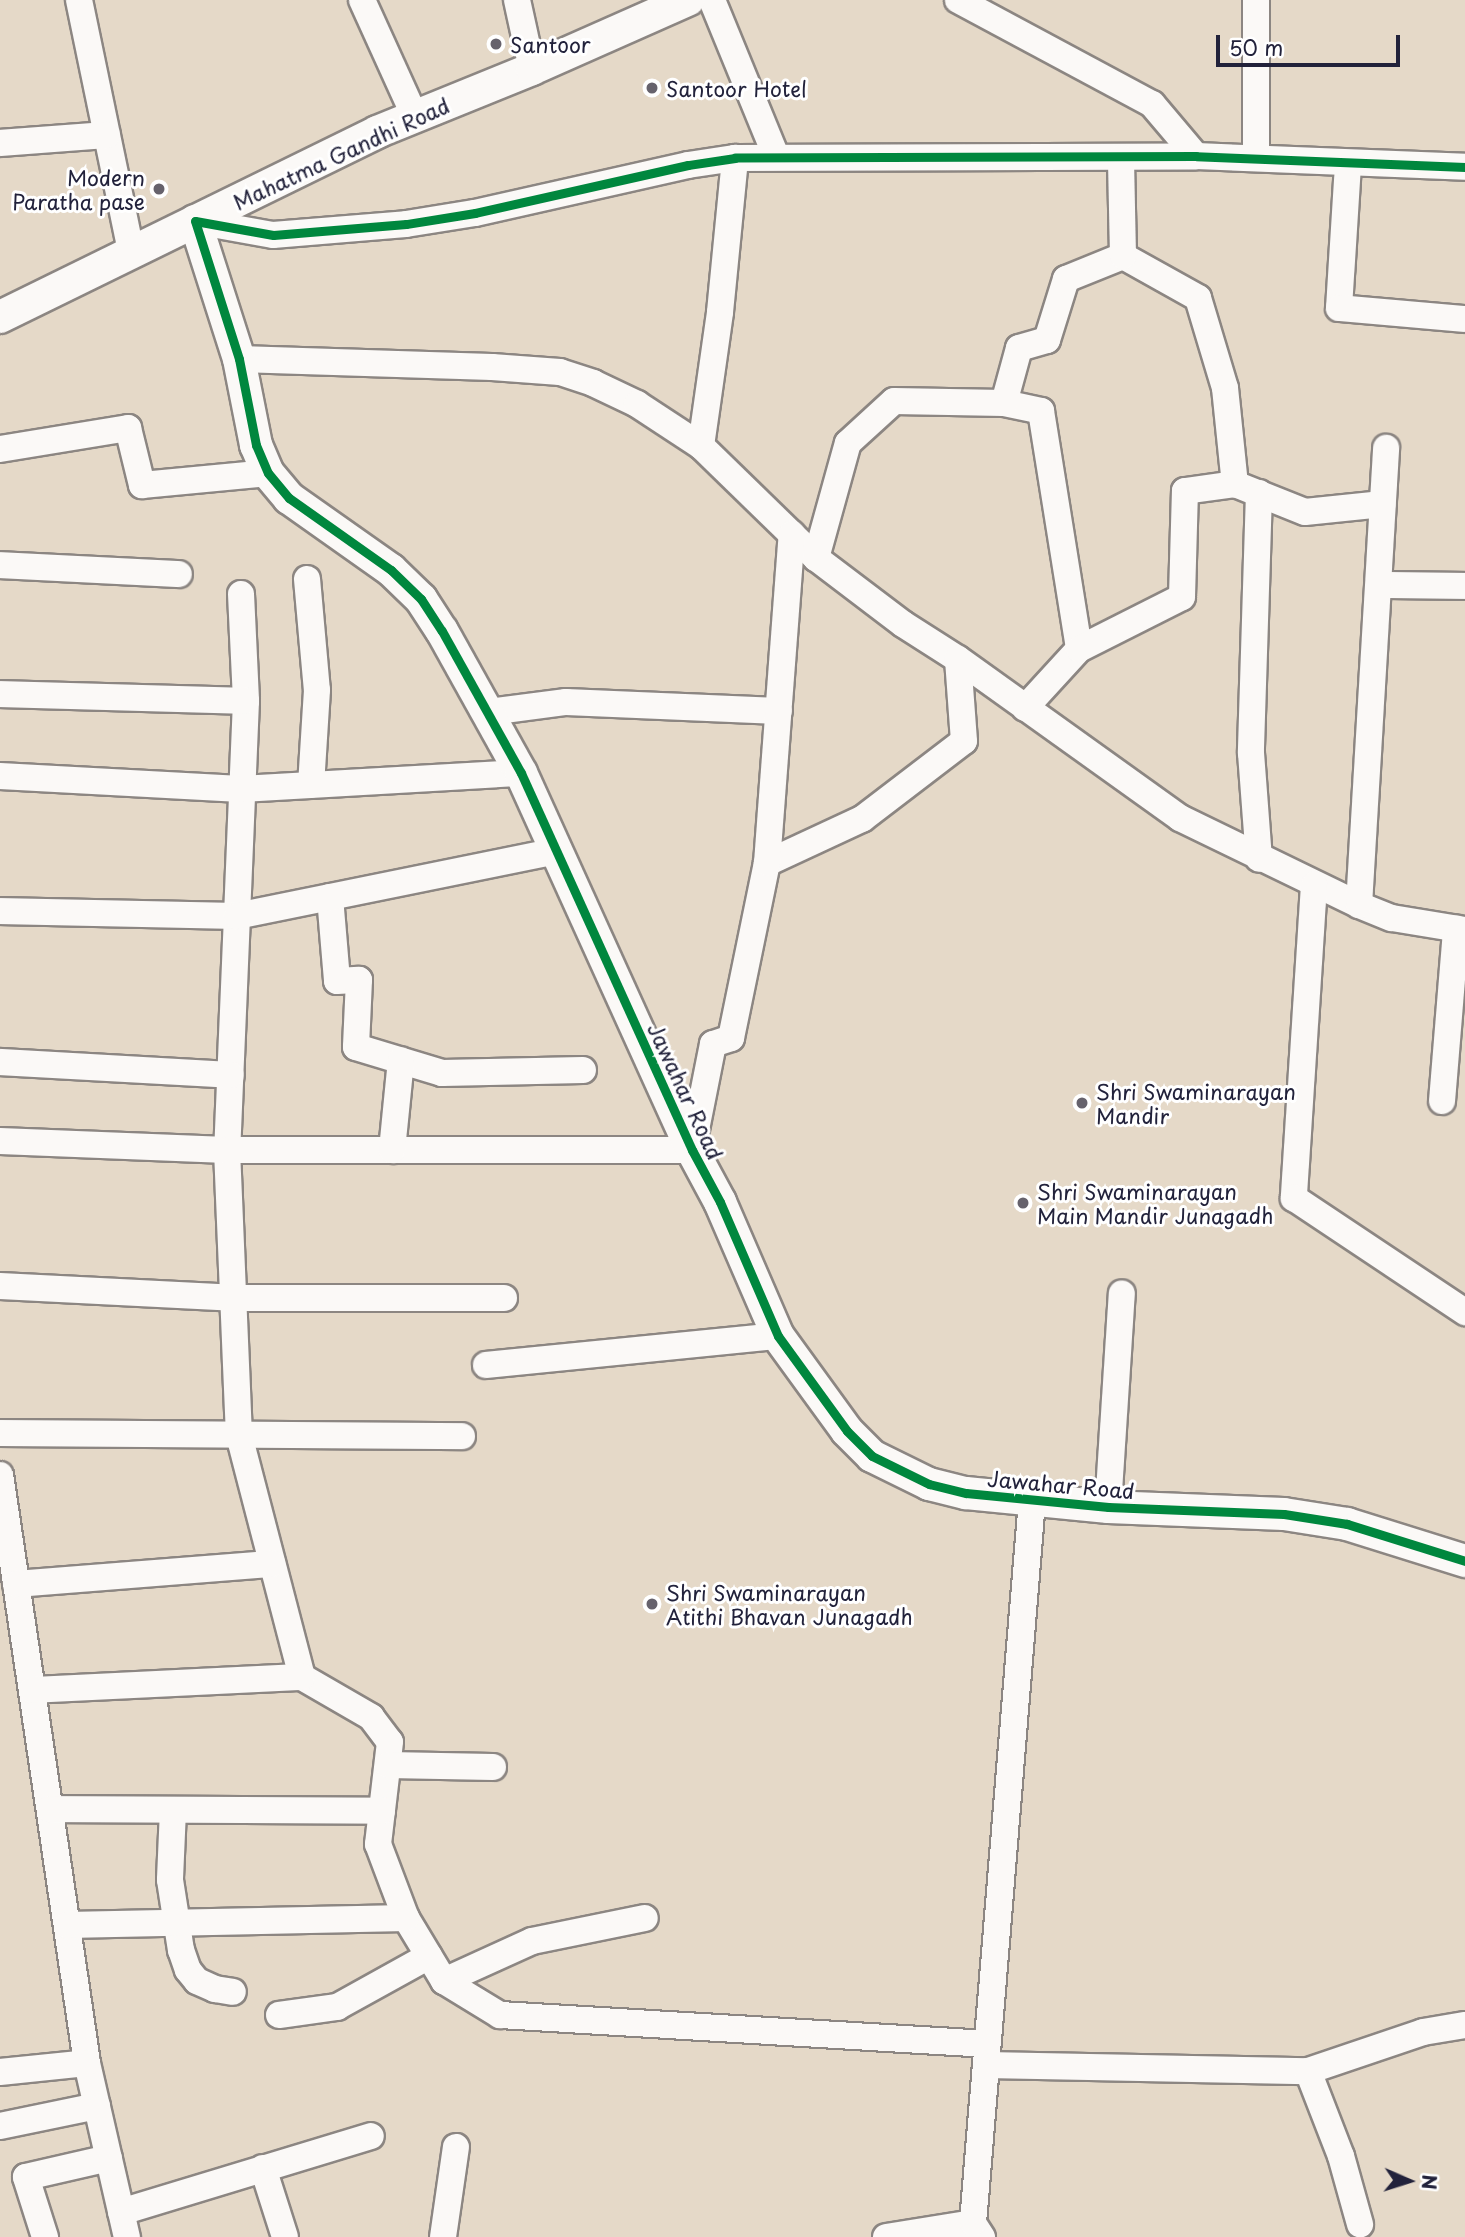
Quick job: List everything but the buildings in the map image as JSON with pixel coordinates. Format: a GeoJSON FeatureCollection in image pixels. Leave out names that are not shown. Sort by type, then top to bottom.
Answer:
{"type":"FeatureCollection","features":[{"type":"Feature","properties":{"kind":"street"},"geometry":{"type":"LineString","coordinates":[[79,0],[131,251]]}},
{"type":"Feature","properties":{"kind":"street"},"geometry":{"type":"LineString","coordinates":[[362,0],[415,117]]}},
{"type":"Feature","properties":{"kind":"street"},"geometry":{"type":"LineString","coordinates":[[517,0],[532,69]]}},
{"type":"Feature","properties":{"kind":"street","name":"Mahatma Gandhi Road"},"geometry":{"type":"LineString","coordinates":[[0,317],[195,220],[415,117],[688,0]]}},
{"type":"Feature","properties":{"kind":"street"},"geometry":{"type":"LineString","coordinates":[[712,0],[776,156]]}},
{"type":"Feature","properties":{"kind":"street"},"geometry":{"type":"LineString","coordinates":[[958,0],[1152,104],[1196,156]]}},
{"type":"Feature","properties":{"kind":"street"},"geometry":{"type":"LineString","coordinates":[[1256,0],[1256,158]]}},
{"type":"Feature","properties":{"kind":"street"},"geometry":{"type":"LineString","coordinates":[[0,144],[107,135]]}},
{"type":"Feature","properties":{"kind":"street"},"geometry":{"type":"LineString","coordinates":[[195,220],[273,235],[406,224],[475,213],[688,165],[735,158],[776,156],[1196,156],[1348,165],[1465,167]]}},
{"type":"Feature","properties":{"kind":"street"},"geometry":{"type":"LineString","coordinates":[[701,446],[720,312],[735,158]]}},
{"type":"Feature","properties":{"kind":"street"},"geometry":{"type":"LineString","coordinates":[[1121,158],[1123,256]]}},
{"type":"Feature","properties":{"kind":"street"},"geometry":{"type":"LineString","coordinates":[[1348,165],[1339,308],[1465,319]]}},
{"type":"Feature","properties":{"kind":"street","name":"Jawahar Road"},"geometry":{"type":"LineString","coordinates":[[195,220],[239,359],[256,445],[268,473],[289,498],[391,570],[421,599],[489,712],[521,773],[692,1150],[720,1202],[778,1336],[846,1431],[872,1456],[929,1484],[966,1493],[1108,1507],[1284,1514],[1348,1524],[1465,1561]]}},
{"type":"Feature","properties":{"kind":"street"},"geometry":{"type":"LineString","coordinates":[[1004,403],[1019,348],[1047,341],[1066,279],[1123,256]]}},
{"type":"Feature","properties":{"kind":"street"},"geometry":{"type":"LineString","coordinates":[[1123,256],[1198,298],[1225,388],[1247,489],[1251,753],[1259,859]]}},
{"type":"Feature","properties":{"kind":"street"},"geometry":{"type":"LineString","coordinates":[[239,359],[492,367],[560,372],[593,383],[637,404],[701,446],[816,558],[903,624],[958,659],[1180,818],[1259,859],[1359,905],[1392,918],[1461,930],[1442,1101]]}},
{"type":"Feature","properties":{"kind":"street"},"geometry":{"type":"LineString","coordinates":[[816,558],[848,443],[894,401],[1004,403],[1041,411],[1079,649]]}},
{"type":"Feature","properties":{"kind":"street"},"geometry":{"type":"LineString","coordinates":[[0,449],[128,428],[142,485],[268,473]]}},
{"type":"Feature","properties":{"kind":"street"},"geometry":{"type":"LineString","coordinates":[[1359,905],[1386,448]]}},
{"type":"Feature","properties":{"kind":"street"},"geometry":{"type":"LineString","coordinates":[[1026,708],[1079,649],[1181,597],[1185,491],[1247,489],[1305,512],[1383,504]]}},
{"type":"Feature","properties":{"kind":"street"},"geometry":{"type":"LineString","coordinates":[[0,1141],[227,1150],[692,1150],[713,1044],[731,1038],[768,863],[792,534]]}},
{"type":"Feature","properties":{"kind":"street"},"geometry":{"type":"LineString","coordinates":[[0,565],[178,574]]}},
{"type":"Feature","properties":{"kind":"street"},"geometry":{"type":"LineString","coordinates":[[307,579],[317,690],[311,785]]}},
{"type":"Feature","properties":{"kind":"street"},"geometry":{"type":"LineString","coordinates":[[1380,585],[1465,586]]}},
{"type":"Feature","properties":{"kind":"street"},"geometry":{"type":"LineString","coordinates":[[240,594],[246,701],[227,1150],[239,1435],[302,1677]]}},
{"type":"Feature","properties":{"kind":"street"},"geometry":{"type":"LineString","coordinates":[[768,863],[862,819],[964,741],[958,659]]}},
{"type":"Feature","properties":{"kind":"street"},"geometry":{"type":"LineString","coordinates":[[0,694],[246,701]]}},
{"type":"Feature","properties":{"kind":"street"},"geometry":{"type":"LineString","coordinates":[[489,712],[566,702],[779,711]]}},
{"type":"Feature","properties":{"kind":"street"},"geometry":{"type":"LineString","coordinates":[[0,776],[241,789],[521,773]]}},
{"type":"Feature","properties":{"kind":"street"},"geometry":{"type":"LineString","coordinates":[[0,911],[237,916],[557,851]]}},
{"type":"Feature","properties":{"kind":"street"},"geometry":{"type":"LineString","coordinates":[[1314,885],[1294,1198],[1465,1312]]}},
{"type":"Feature","properties":{"kind":"street"},"geometry":{"type":"LineString","coordinates":[[330,897],[337,981],[359,980],[356,1047],[442,1073],[583,1070]]}},
{"type":"Feature","properties":{"kind":"street"},"geometry":{"type":"LineString","coordinates":[[392,1150],[401,1060]]}},
{"type":"Feature","properties":{"kind":"street"},"geometry":{"type":"LineString","coordinates":[[0,1062],[231,1075]]}},
{"type":"Feature","properties":{"kind":"street"},"geometry":{"type":"LineString","coordinates":[[0,1286],[233,1297],[504,1298]]}},
{"type":"Feature","properties":{"kind":"street"},"geometry":{"type":"LineString","coordinates":[[1108,1507],[1122,1293]]}},
{"type":"Feature","properties":{"kind":"street"},"geometry":{"type":"LineString","coordinates":[[486,1365],[778,1336]]}},
{"type":"Feature","properties":{"kind":"street"},"geometry":{"type":"LineString","coordinates":[[0,1433],[462,1436]]}},
{"type":"Feature","properties":{"kind":"street"},"geometry":{"type":"LineString","coordinates":[[0,1475],[16,1584],[10,1614],[32,1690],[87,2063],[124,2225],[263,2168],[371,2136]]}},
{"type":"Feature","properties":{"kind":"street"},"geometry":{"type":"LineString","coordinates":[[886,2237],[977,2230],[986,2055],[1032,1500]]}},
{"type":"Feature","properties":{"kind":"street"},"geometry":{"type":"LineString","coordinates":[[16,1584],[272,1564]]}},
{"type":"Feature","properties":{"kind":"street"},"geometry":{"type":"LineString","coordinates":[[32,1690],[302,1677],[370,1717],[390,1742],[378,1844],[406,1918],[444,1981],[500,2015],[986,2055],[1308,2071],[1423,2032],[1465,2025]]}},
{"type":"Feature","properties":{"kind":"street"},"geometry":{"type":"LineString","coordinates":[[387,1765],[494,1767]]}},
{"type":"Feature","properties":{"kind":"street"},"geometry":{"type":"LineString","coordinates":[[50,1810],[382,1811]]}},
{"type":"Feature","properties":{"kind":"street"},"geometry":{"type":"LineString","coordinates":[[173,1810],[170,1870],[174,1922],[188,1970],[197,1981],[215,1989],[233,1992]]}},
{"type":"Feature","properties":{"kind":"street"},"geometry":{"type":"LineString","coordinates":[[67,1925],[406,1918]]}},
{"type":"Feature","properties":{"kind":"street"},"geometry":{"type":"LineString","coordinates":[[444,1981],[532,1941],[645,1918]]}},
{"type":"Feature","properties":{"kind":"street"},"geometry":{"type":"LineString","coordinates":[[279,2015],[337,2007],[429,1956]]}},
{"type":"Feature","properties":{"kind":"street"},"geometry":{"type":"LineString","coordinates":[[0,2072],[87,2063]]}},
{"type":"Feature","properties":{"kind":"street"},"geometry":{"type":"LineString","coordinates":[[1308,2071],[1341,2157],[1360,2224]]}},
{"type":"Feature","properties":{"kind":"street"},"geometry":{"type":"LineString","coordinates":[[0,2126],[97,2106]]}},
{"type":"Feature","properties":{"kind":"street"},"geometry":{"type":"LineString","coordinates":[[436,2236],[456,2147]]}},
{"type":"Feature","properties":{"kind":"street"},"geometry":{"type":"LineString","coordinates":[[45,2237],[26,2177],[108,2158]]}},
{"type":"Feature","properties":{"kind":"street"},"geometry":{"type":"LineString","coordinates":[[263,2168],[285,2237]]}},
{"type":"Feature","properties":{"kind":"cycle path"},"geometry":{"type":"LineString","coordinates":[[1465,167],[1196,156],[735,158],[688,165],[475,213],[406,224],[273,235],[195,221],[239,359],[256,445],[268,473],[289,498],[391,570],[421,599],[442,631],[521,773],[692,1150],[720,1202],[778,1336],[847,1431],[872,1456],[929,1484],[966,1493],[1108,1507],[1284,1514],[1347,1524],[1465,1561]]}},
{"type":"Feature","properties":{"kind":"place","name":"Santoor"},"geometry":{"type":"Point","coordinates":[496,44]}},
{"type":"Feature","properties":{"kind":"place","name":"Santoor Hotel"},"geometry":{"type":"Point","coordinates":[652,88]}},
{"type":"Feature","properties":{"kind":"place","name":"Modern Paratha pase"},"geometry":{"type":"Point","coordinates":[159,189]}},
{"type":"Feature","properties":{"kind":"place","name":"Shri Swaminarayan Mandir"},"geometry":{"type":"Point","coordinates":[1082,1103]}},
{"type":"Feature","properties":{"kind":"place","name":"Shri Swaminarayan Main Mandir Junagadh"},"geometry":{"type":"Point","coordinates":[1023,1203]}},
{"type":"Feature","properties":{"kind":"place","name":"Shri Swaminarayan Atithi Bhavan Junagadh"},"geometry":{"type":"Point","coordinates":[652,1604]}}]}
